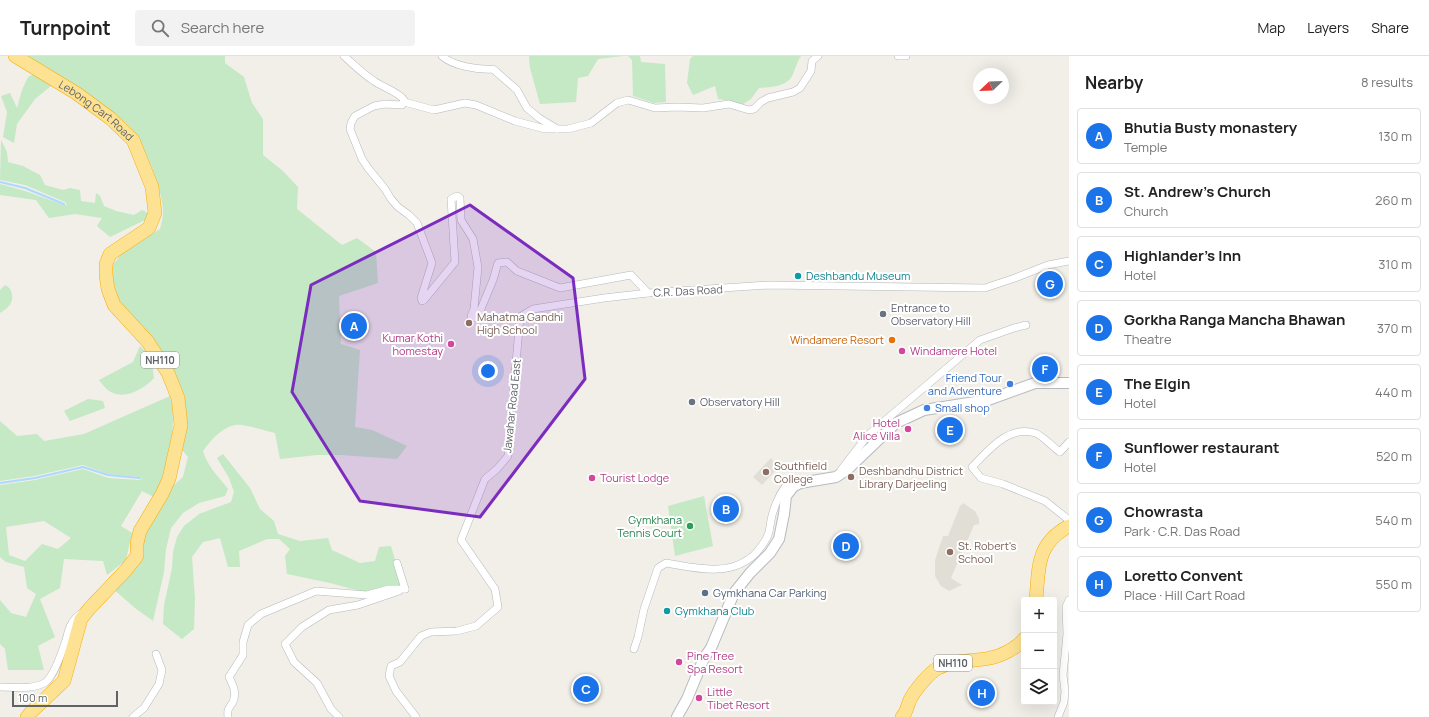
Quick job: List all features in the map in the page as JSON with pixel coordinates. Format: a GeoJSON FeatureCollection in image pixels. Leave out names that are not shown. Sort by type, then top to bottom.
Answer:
{"type":"FeatureCollection","features":[{"type":"Feature","properties":{"kind":"highway","name":"Lebong Cart Road"},"geometry":{"type":"LineString","coordinates":[[15,56],[76,93],[110,118],[133,140],[152,187],[155,214],[149,228],[110,254],[106,264],[108,289],[114,305],[148,342],[168,372],[178,398],[181,425],[169,479],[140,531],[137,543],[137,556],[81,619],[64,681],[27,717]]}},
{"type":"Feature","properties":{"kind":"highway"},"geometry":{"type":"LineString","coordinates":[[1036,597],[1039,560],[1042,553],[1055,535],[1069,526]]}},
{"type":"Feature","properties":{"kind":"highway","name":"NH110"},"geometry":{"type":"LineString","coordinates":[[902,717],[905,714],[910,699],[919,686],[937,669],[958,661],[990,658],[1021,644]]}},
{"type":"Feature","properties":{"kind":"main road"},"geometry":{"type":"LineString","coordinates":[[677,717],[687,699],[704,658],[711,648],[734,593],[770,553],[779,539],[786,496],[793,487],[800,483],[836,477],[848,469],[896,423],[924,410],[988,400],[1035,383],[1069,384]]}},
{"type":"Feature","properties":{"kind":"street"},"geometry":{"type":"LineString","coordinates":[[344,56],[374,82],[402,96],[404,102],[434,110],[465,103],[471,104],[481,106],[515,121],[545,129],[568,129],[591,122],[617,103],[628,100],[655,108],[704,108],[729,104],[749,110],[754,109],[760,102],[768,98],[793,92],[800,88],[811,71],[812,61],[818,56]]}},
{"type":"Feature","properties":{"kind":"street"},"geometry":{"type":"LineString","coordinates":[[442,56],[446,60],[482,70],[493,69],[518,90],[527,108],[539,118],[557,129]]}},
{"type":"Feature","properties":{"kind":"street"},"geometry":{"type":"LineString","coordinates":[[898,56],[906,56]]}},
{"type":"Feature","properties":{"kind":"street","name":"C.R. Das Road"},"geometry":{"type":"LineString","coordinates":[[404,102],[402,105],[385,104],[374,106],[355,116],[351,123],[350,130],[362,159],[368,168],[398,207],[417,223],[432,263],[421,298],[422,301],[455,262],[451,199],[457,196],[460,198],[461,220],[473,239],[478,267],[472,318],[476,318],[478,316],[493,280],[498,263],[506,262],[517,271],[560,288],[631,275],[648,293],[769,285],[985,288],[1048,265],[1069,261]]}},
{"type":"Feature","properties":{"kind":"street","name":"Jawahar Road East"},"geometry":{"type":"LineString","coordinates":[[416,717],[396,692],[389,676],[391,666],[400,662],[421,636],[431,632],[457,632],[476,626],[498,607],[495,589],[461,540],[485,479],[497,469],[508,456],[520,317],[533,309],[648,293]]}},
{"type":"Feature","properties":{"kind":"street"},"geometry":{"type":"LineString","coordinates":[[836,477],[868,435],[980,340],[1014,328],[1026,326]]}},
{"type":"Feature","properties":{"kind":"street"},"geometry":{"type":"LineString","coordinates":[[1069,442],[1060,452],[1036,433],[1018,432],[998,440],[972,466],[981,478],[1003,484],[1045,501],[1069,520]]}},
{"type":"Feature","properties":{"kind":"street"},"geometry":{"type":"LineString","coordinates":[[634,649],[644,609],[658,568],[666,563],[710,570],[735,567],[752,557],[764,544],[768,535],[771,519],[782,491],[786,487],[793,487]]}},
{"type":"Feature","properties":{"kind":"street"},"geometry":{"type":"LineString","coordinates":[[397,562],[405,589]]}},
{"type":"Feature","properties":{"kind":"street"},"geometry":{"type":"LineString","coordinates":[[228,717],[227,710],[234,701],[234,688],[229,677],[242,655],[243,642],[248,625],[260,614],[316,591],[367,595],[388,589],[405,589]]}},
{"type":"Feature","properties":{"kind":"street"},"geometry":{"type":"LineString","coordinates":[[340,717],[331,708],[317,683],[294,662],[285,644],[302,627],[329,610],[358,605],[405,589]]}},
{"type":"Feature","properties":{"kind":"street"},"geometry":{"type":"LineString","coordinates":[[1058,717],[1064,702],[1065,691],[1063,675],[1067,634],[1066,607],[1069,600]]}},
{"type":"Feature","properties":{"kind":"street"},"geometry":{"type":"LineString","coordinates":[[0,687],[22,688],[39,685],[45,682],[50,677],[63,650],[71,622],[79,614],[89,609]]}},
{"type":"Feature","properties":{"kind":"street"},"geometry":{"type":"LineString","coordinates":[[133,717],[144,708],[159,684],[162,670],[156,654]]}},
{"type":"Feature","properties":{"kind":"highlighted area"},"geometry":{"type":"Polygon","coordinates":[[[470,205],[573,278],[585,379],[480,517],[360,501],[292,392],[311,285],[470,205]]]}},
{"type":"Feature","properties":{"kind":"shaded area","name":"Southfield College"},"geometry":{"type":"Polygon","coordinates":[[[771,458],[779,467],[762,485],[753,477],[771,458]]]}},
{"type":"Feature","properties":{"kind":"shaded area","name":"St. Robert's School"},"geometry":{"type":"Polygon","coordinates":[[[963,503],[975,511],[979,519],[979,524],[974,525],[951,578],[962,585],[949,591],[941,586],[935,576],[935,560],[943,536],[948,536],[960,506],[963,503]]]}},
{"type":"Feature","properties":{"kind":"green space"},"geometry":{"type":"Polygon","coordinates":[[[24,56],[225,56],[225,63],[244,77],[252,103],[263,119],[263,155],[283,171],[298,187],[297,209],[342,245],[357,238],[376,252],[378,283],[339,296],[341,344],[360,350],[355,427],[372,430],[407,446],[397,459],[317,455],[280,459],[275,433],[238,425],[225,429],[213,439],[203,451],[210,466],[228,489],[225,496],[199,503],[183,513],[171,528],[166,549],[164,572],[153,621],[112,588],[139,557],[153,511],[174,485],[183,477],[188,457],[182,450],[181,398],[120,304],[112,278],[113,265],[124,250],[160,229],[163,214],[161,194],[148,159],[132,129],[120,118],[24,56]]]}},
{"type":"Feature","properties":{"kind":"green space"},"geometry":{"type":"Polygon","coordinates":[[[529,56],[623,56],[598,59],[588,76],[578,78],[576,102],[540,104],[530,68],[529,56]]]}},
{"type":"Feature","properties":{"kind":"green space"},"geometry":{"type":"Polygon","coordinates":[[[628,56],[640,56],[641,62],[665,64],[666,102],[654,103],[633,96],[632,60],[628,56]]]}},
{"type":"Feature","properties":{"kind":"green space"},"geometry":{"type":"Polygon","coordinates":[[[693,56],[801,56],[791,78],[787,82],[779,86],[759,88],[751,99],[734,110],[725,100],[718,99],[715,86],[693,95],[687,83],[690,59],[693,56]]]}},
{"type":"Feature","properties":{"kind":"green space"},"geometry":{"type":"Polygon","coordinates":[[[35,73],[52,85],[35,99],[17,124],[14,143],[3,137],[7,112],[1,96],[10,93],[17,108],[22,90],[28,77],[35,73]]]}},
{"type":"Feature","properties":{"kind":"green space"},"geometry":{"type":"Polygon","coordinates":[[[1,140],[7,152],[8,162],[23,166],[40,175],[45,185],[63,190],[70,188],[80,190],[81,201],[95,203],[96,193],[100,196],[104,206],[116,211],[134,215],[142,210],[148,213],[147,219],[110,237],[97,226],[102,218],[75,214],[49,218],[36,200],[0,195],[0,184],[67,205],[65,202],[25,185],[0,180],[1,140]]]}},
{"type":"Feature","properties":{"kind":"green space"},"geometry":{"type":"Polygon","coordinates":[[[5,285],[10,289],[12,301],[0,313],[0,290],[5,285]]]}},
{"type":"Feature","properties":{"kind":"green space"},"geometry":{"type":"Polygon","coordinates":[[[140,346],[151,360],[154,378],[141,389],[130,394],[124,395],[113,393],[105,388],[99,380],[133,362],[140,346]]]}},
{"type":"Feature","properties":{"kind":"green space"},"geometry":{"type":"Polygon","coordinates":[[[170,396],[173,421],[172,434],[164,473],[154,497],[142,491],[121,526],[132,533],[126,560],[107,575],[103,561],[64,559],[60,588],[40,599],[55,637],[38,646],[44,670],[8,670],[5,649],[0,644],[0,600],[11,613],[26,617],[36,594],[27,588],[24,567],[6,562],[0,557],[0,485],[35,480],[83,469],[108,478],[142,479],[141,477],[108,474],[83,465],[34,476],[0,481],[0,421],[17,436],[37,434],[44,441],[84,434],[170,396]],[[44,521],[6,527],[9,555],[25,561],[42,544],[58,549],[71,538],[44,521]]]}},
{"type":"Feature","properties":{"kind":"green space"},"geometry":{"type":"Polygon","coordinates":[[[88,399],[103,401],[105,408],[70,421],[64,411],[88,399]]]}},
{"type":"Feature","properties":{"kind":"green space"},"geometry":{"type":"Polygon","coordinates":[[[223,454],[250,488],[260,509],[274,521],[278,534],[300,541],[328,538],[332,550],[360,563],[375,561],[379,547],[391,546],[403,587],[367,593],[287,574],[285,556],[290,549],[279,539],[267,539],[239,551],[240,567],[228,567],[220,538],[203,542],[192,557],[195,599],[194,629],[182,639],[163,624],[164,605],[172,568],[173,552],[177,537],[184,526],[199,514],[231,502],[234,492],[229,478],[217,458],[223,454]]]}},
{"type":"Feature","properties":{"kind":"green space","name":"Gymkhana Tennis Court"},"geometry":{"type":"Polygon","coordinates":[[[704,496],[713,546],[675,556],[668,506],[704,496]]]}},
{"type":"Feature","properties":{"kind":"waterway"},"geometry":{"type":"LineString","coordinates":[[0,182],[25,188],[64,204]]}},
{"type":"Feature","properties":{"kind":"waterway"},"geometry":{"type":"LineString","coordinates":[[0,483],[35,478],[83,467],[108,475],[140,478]]}},
{"type":"Feature","properties":{"kind":"place","name":"Deshbandu Museum"},"geometry":{"type":"Point","coordinates":[798,276]}},
{"type":"Feature","properties":{"kind":"place","name":"Chowrasta"},"geometry":{"type":"Point","coordinates":[1050,284]}},
{"type":"Feature","properties":{"kind":"place","name":"Entrance to Observatory Hill"},"geometry":{"type":"Point","coordinates":[883,314]}},
{"type":"Feature","properties":{"kind":"place","name":"Mahatma Gandhi High School"},"geometry":{"type":"Point","coordinates":[469,323]}},
{"type":"Feature","properties":{"kind":"place","name":"Bhutia Busty monastery"},"geometry":{"type":"Point","coordinates":[354,326]}},
{"type":"Feature","properties":{"kind":"place","name":"Windamere Resort"},"geometry":{"type":"Point","coordinates":[892,340]}},
{"type":"Feature","properties":{"kind":"place","name":"Kumar Kothi homestay"},"geometry":{"type":"Point","coordinates":[451,344]}},
{"type":"Feature","properties":{"kind":"place","name":"Windamere Hotel"},"geometry":{"type":"Point","coordinates":[902,351]}},
{"type":"Feature","properties":{"kind":"place","name":"Sunflower restaurant"},"geometry":{"type":"Point","coordinates":[1045,369]}},
{"type":"Feature","properties":{"kind":"place","name":"Friend Tour and Adventure"},"geometry":{"type":"Point","coordinates":[1010,384]}},
{"type":"Feature","properties":{"kind":"place","name":"Observatory Hill"},"geometry":{"type":"Point","coordinates":[692,402]}},
{"type":"Feature","properties":{"kind":"place","name":"Small shop"},"geometry":{"type":"Point","coordinates":[927,408]}},
{"type":"Feature","properties":{"kind":"place","name":"Hotel Alice Villa"},"geometry":{"type":"Point","coordinates":[908,429]}},
{"type":"Feature","properties":{"kind":"place","name":"The Elgin"},"geometry":{"type":"Point","coordinates":[950,430]}},
{"type":"Feature","properties":{"kind":"place","name":"Southfield College"},"geometry":{"type":"Point","coordinates":[766,472]}},
{"type":"Feature","properties":{"kind":"place","name":"Deshbandhu District Library Darjeeling"},"geometry":{"type":"Point","coordinates":[851,477]}},
{"type":"Feature","properties":{"kind":"place","name":"Tourist Lodge"},"geometry":{"type":"Point","coordinates":[592,478]}},
{"type":"Feature","properties":{"kind":"place","name":"St. Andrew's Church"},"geometry":{"type":"Point","coordinates":[726,509]}},
{"type":"Feature","properties":{"kind":"place","name":"Gymkhana Tennis Court"},"geometry":{"type":"Point","coordinates":[690,526]}},
{"type":"Feature","properties":{"kind":"place","name":"Gorkha Ranga Mancha Bhawan"},"geometry":{"type":"Point","coordinates":[846,546]}},
{"type":"Feature","properties":{"kind":"place","name":"St. Robert's School"},"geometry":{"type":"Point","coordinates":[950,552]}},
{"type":"Feature","properties":{"kind":"place","name":"Gymkhana Car Parking"},"geometry":{"type":"Point","coordinates":[705,593]}},
{"type":"Feature","properties":{"kind":"place","name":"Gymkhana Club"},"geometry":{"type":"Point","coordinates":[667,611]}},
{"type":"Feature","properties":{"kind":"place","name":"Pine Tree Spa Resort"},"geometry":{"type":"Point","coordinates":[679,662]}},
{"type":"Feature","properties":{"kind":"place","name":"Highlander's Inn"},"geometry":{"type":"Point","coordinates":[586,689]}},
{"type":"Feature","properties":{"kind":"place","name":"Loretto Convent"},"geometry":{"type":"Point","coordinates":[982,693]}},
{"type":"Feature","properties":{"kind":"place","name":"Little Tibet Resort"},"geometry":{"type":"Point","coordinates":[699,698]}}]}
